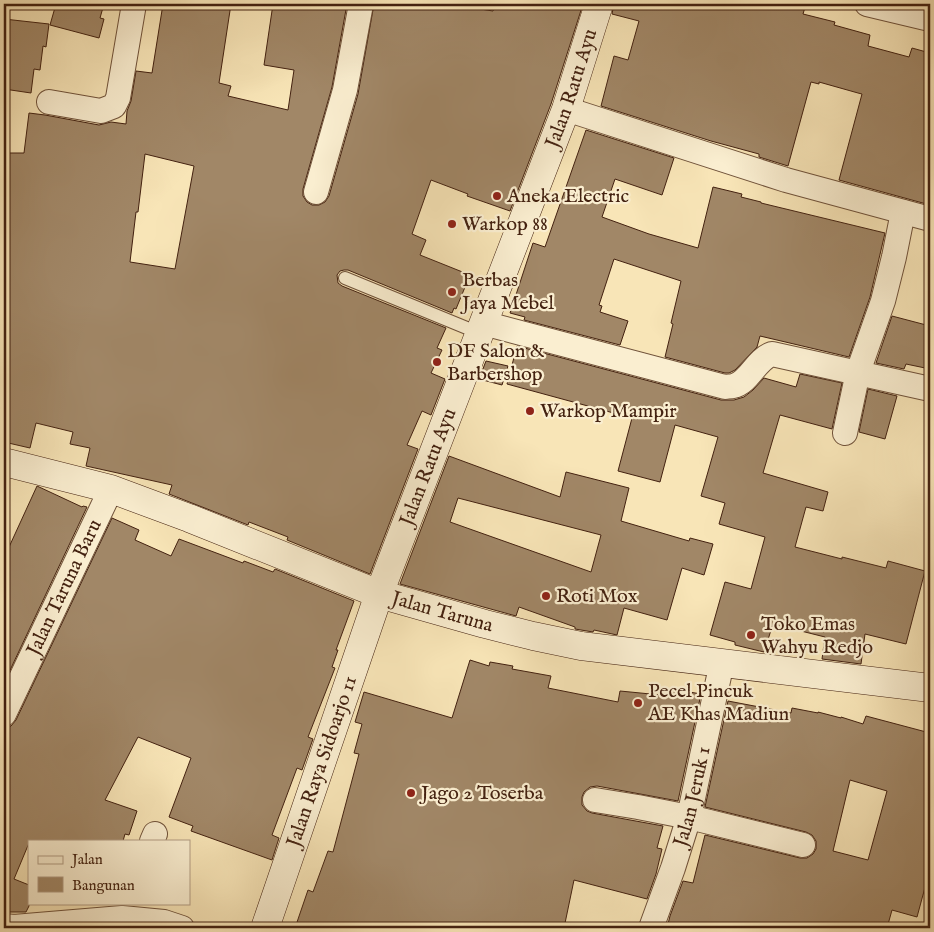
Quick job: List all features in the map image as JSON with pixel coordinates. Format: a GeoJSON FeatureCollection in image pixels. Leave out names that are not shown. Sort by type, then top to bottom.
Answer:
{"type":"FeatureCollection","features":[{"type":"Feature","properties":{"kind":"street"},"geometry":{"type":"LineString","coordinates":[[49,102],[101,111],[114,106],[118,98],[134,4]]}},
{"type":"Feature","properties":{"kind":"street"},"geometry":{"type":"LineString","coordinates":[[316,192],[345,90],[361,4]]}},
{"type":"Feature","properties":{"kind":"street","name":"Jalan Ratu Ayu"},"geometry":{"type":"LineString","coordinates":[[379,594],[566,108],[599,4]]}},
{"type":"Feature","properties":{"kind":"street"},"geometry":{"type":"LineString","coordinates":[[867,4],[930,19]]}},
{"type":"Feature","properties":{"kind":"street"},"geometry":{"type":"LineString","coordinates":[[566,108],[786,180],[930,219]]}},
{"type":"Feature","properties":{"kind":"street"},"geometry":{"type":"LineString","coordinates":[[845,433],[858,372],[883,301],[903,212]]}},
{"type":"Feature","properties":{"kind":"street"},"geometry":{"type":"LineString","coordinates":[[481,328],[725,387],[740,383],[764,357],[772,354],[930,389]]}},
{"type":"Feature","properties":{"kind":"street","name":"Jalan Taruna"},"geometry":{"type":"LineString","coordinates":[[4,462],[111,489],[379,594],[533,636],[581,646],[930,688]]}},
{"type":"Feature","properties":{"kind":"street","name":"Jalan Taruna Baru"},"geometry":{"type":"LineString","coordinates":[[4,714],[111,489]]}},
{"type":"Feature","properties":{"kind":"street","name":"Jalan Raya Sidoarjo 11"},"geometry":{"type":"LineString","coordinates":[[265,928],[379,594]]}},
{"type":"Feature","properties":{"kind":"street","name":"Jalan Jeruk 1"},"geometry":{"type":"LineString","coordinates":[[651,928],[689,817],[722,662]]}},
{"type":"Feature","properties":{"kind":"street"},"geometry":{"type":"LineString","coordinates":[[595,800],[689,817],[803,845]]}},
{"type":"Feature","properties":{"kind":"street"},"geometry":{"type":"LineString","coordinates":[[4,926],[14,927],[124,910],[182,928]]}},
{"type":"Feature","properties":{"kind":"lane"},"geometry":{"type":"LineString","coordinates":[[345,278],[481,328]]}},
{"type":"Feature","properties":{"kind":"building"},"geometry":{"type":"Polygon","coordinates":[[[56,4],[104,4],[100,18],[104,19],[99,38],[50,25],[56,4]]]}},
{"type":"Feature","properties":{"kind":"building"},"geometry":{"type":"Polygon","coordinates":[[[163,4],[231,4],[219,83],[231,86],[228,96],[288,110],[294,70],[264,65],[273,4],[311,9],[312,4],[347,4],[332,87],[303,189],[303,196],[307,202],[312,205],[319,205],[325,202],[329,196],[358,94],[374,4],[449,4],[493,11],[495,4],[583,4],[551,104],[510,211],[467,196],[468,194],[431,180],[412,234],[426,240],[420,255],[470,275],[456,309],[454,308],[452,313],[348,270],[340,271],[337,275],[338,283],[342,286],[446,328],[437,348],[442,350],[431,373],[445,379],[431,415],[422,411],[407,445],[418,449],[370,574],[287,540],[288,537],[249,522],[248,525],[169,494],[172,485],[86,466],[90,448],[70,444],[73,432],[36,423],[30,448],[4,442],[4,153],[24,153],[29,113],[99,125],[111,122],[126,124],[136,71],[152,73],[163,4]],[[145,154],[130,262],[175,269],[194,166],[145,154]]]}},
{"type":"Feature","properties":{"kind":"building"},"geometry":{"type":"Polygon","coordinates":[[[614,4],[806,4],[803,14],[835,22],[834,25],[870,35],[868,46],[909,57],[912,48],[930,53],[930,205],[839,180],[862,94],[819,82],[819,84],[811,82],[788,166],[759,157],[759,154],[711,141],[601,106],[614,56],[628,60],[639,21],[612,14],[614,4]]]}},
{"type":"Feature","properties":{"kind":"building"},"geometry":{"type":"Polygon","coordinates":[[[4,19],[49,24],[46,47],[43,46],[40,70],[34,69],[31,93],[4,89],[4,19]]]}},
{"type":"Feature","properties":{"kind":"building"},"geometry":{"type":"Polygon","coordinates":[[[586,130],[674,158],[662,195],[615,179],[602,217],[649,234],[698,248],[713,187],[742,194],[741,197],[761,203],[885,233],[870,297],[849,357],[760,336],[757,347],[735,370],[729,373],[665,357],[681,281],[614,259],[599,305],[602,306],[600,312],[628,321],[620,345],[524,320],[525,317],[510,313],[533,243],[545,247],[586,130]]]}},
{"type":"Feature","properties":{"kind":"building"},"geometry":{"type":"Polygon","coordinates":[[[892,316],[930,326],[930,369],[906,364],[904,369],[876,363],[892,316]]]}},
{"type":"Feature","properties":{"kind":"building"},"geometry":{"type":"Polygon","coordinates":[[[517,346],[721,400],[734,400],[744,397],[764,378],[796,387],[800,374],[842,383],[832,429],[780,415],[763,473],[828,492],[823,511],[806,507],[795,547],[886,568],[888,561],[925,571],[906,644],[865,634],[861,664],[822,659],[825,637],[773,624],[764,652],[735,645],[735,642],[710,635],[725,582],[751,589],[765,537],[719,524],[725,503],[701,496],[718,437],[675,425],[660,482],[618,471],[632,418],[507,384],[517,346]]]}},
{"type":"Feature","properties":{"kind":"building"},"geometry":{"type":"Polygon","coordinates":[[[486,361],[508,366],[502,385],[479,379],[486,361]]]}},
{"type":"Feature","properties":{"kind":"building"},"geometry":{"type":"Polygon","coordinates":[[[868,389],[897,396],[885,439],[859,432],[868,389]]]}},
{"type":"Feature","properties":{"kind":"building"},"geometry":{"type":"Polygon","coordinates":[[[449,456],[560,497],[566,472],[629,488],[621,521],[689,541],[690,538],[713,544],[704,575],[682,568],[667,620],[624,608],[617,635],[594,630],[593,632],[575,629],[575,627],[519,607],[516,616],[400,584],[449,456]],[[458,498],[450,522],[591,572],[601,535],[458,498]]]}},
{"type":"Feature","properties":{"kind":"building"},"geometry":{"type":"Polygon","coordinates":[[[37,486],[82,507],[87,507],[4,683],[4,558],[37,486]]]}},
{"type":"Feature","properties":{"kind":"building"},"geometry":{"type":"Polygon","coordinates":[[[112,518],[139,530],[135,540],[171,556],[179,539],[243,563],[244,561],[273,572],[275,569],[354,601],[336,650],[338,650],[332,667],[335,668],[308,737],[313,739],[302,770],[297,768],[272,835],[279,838],[272,860],[191,831],[193,826],[169,817],[191,758],[138,737],[105,800],[137,811],[129,835],[125,834],[123,840],[28,840],[28,845],[14,879],[28,885],[29,906],[26,912],[4,912],[4,728],[11,726],[16,720],[112,518]]]}},
{"type":"Feature","properties":{"kind":"building"},"geometry":{"type":"Polygon","coordinates":[[[470,660],[489,666],[490,662],[513,666],[512,669],[551,676],[548,688],[618,702],[620,691],[671,696],[672,689],[701,694],[678,801],[597,786],[590,787],[584,792],[582,797],[582,805],[587,811],[592,813],[663,826],[657,848],[662,849],[647,899],[574,880],[564,928],[295,928],[308,890],[313,892],[328,851],[333,852],[359,754],[354,753],[362,724],[355,722],[364,692],[452,718],[470,660]]]}},
{"type":"Feature","properties":{"kind":"building"},"geometry":{"type":"Polygon","coordinates":[[[728,701],[791,713],[792,708],[818,712],[863,724],[866,716],[930,733],[930,869],[917,917],[892,910],[887,928],[667,928],[683,881],[693,883],[705,835],[800,858],[807,858],[816,849],[816,841],[812,835],[806,832],[705,807],[728,701]],[[850,780],[833,851],[868,860],[887,791],[850,780]]]}},
{"type":"Feature","properties":{"kind":"place","name":"Aneka Electric"},"geometry":{"type":"Point","coordinates":[497,196]}},
{"type":"Feature","properties":{"kind":"place","name":"Warkop 88"},"geometry":{"type":"Point","coordinates":[452,224]}},
{"type":"Feature","properties":{"kind":"place","name":"Berbas Jaya Mebel"},"geometry":{"type":"Point","coordinates":[452,292]}},
{"type":"Feature","properties":{"kind":"place","name":"DF Salon & Barbershop"},"geometry":{"type":"Point","coordinates":[437,362]}},
{"type":"Feature","properties":{"kind":"place","name":"Warkop Mampir"},"geometry":{"type":"Point","coordinates":[530,411]}},
{"type":"Feature","properties":{"kind":"place","name":"Roti Mox"},"geometry":{"type":"Point","coordinates":[546,596]}},
{"type":"Feature","properties":{"kind":"place","name":"Toko Emas Wahyu Redjo"},"geometry":{"type":"Point","coordinates":[751,635]}},
{"type":"Feature","properties":{"kind":"place","name":"Pecel Pincuk AE Khas Madiun"},"geometry":{"type":"Point","coordinates":[638,703]}},
{"type":"Feature","properties":{"kind":"place","name":"Jago 2 Toserba"},"geometry":{"type":"Point","coordinates":[411,793]}}]}
